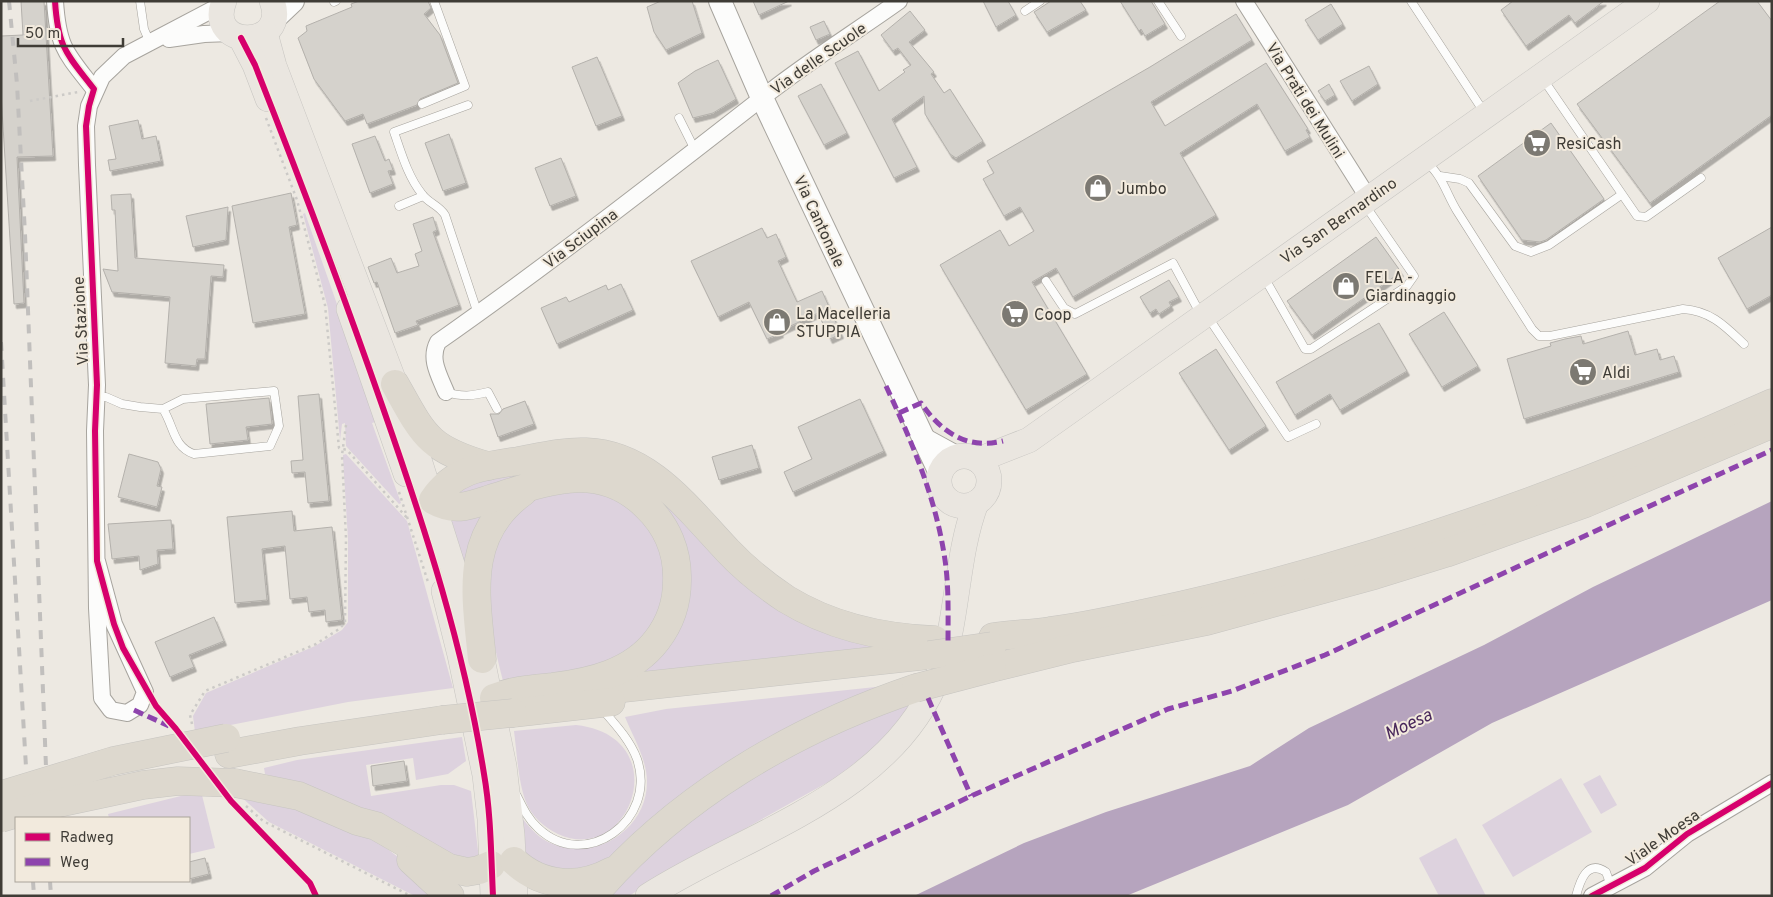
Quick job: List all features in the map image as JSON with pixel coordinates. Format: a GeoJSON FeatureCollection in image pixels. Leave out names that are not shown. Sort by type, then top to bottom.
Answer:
{"type":"FeatureCollection","features":[{"type":"Feature","properties":{"kind":"highway"},"geometry":{"type":"LineString","coordinates":[[394,384],[418,425],[431,440],[454,455],[488,466]]}},
{"type":"Feature","properties":{"kind":"highway"},"geometry":{"type":"LineString","coordinates":[[993,652],[1049,631],[1149,612],[1267,584],[1430,537],[1588,481],[1772,403]]}},
{"type":"Feature","properties":{"kind":"highway"},"geometry":{"type":"LineString","coordinates":[[506,701],[598,703],[830,681],[993,652],[1073,648],[1221,618],[1303,596],[1446,553],[1586,503],[1772,424]]}},
{"type":"Feature","properties":{"kind":"highway"},"geometry":{"type":"LineString","coordinates":[[422,495],[442,487],[455,477],[488,466],[573,452],[598,453],[623,459],[657,479],[752,573],[786,598],[819,616],[865,631],[907,638],[926,663]]}},
{"type":"Feature","properties":{"kind":"highway"},"geometry":{"type":"LineString","coordinates":[[422,495],[447,507],[466,507],[565,478],[590,478],[619,487],[641,500],[660,521],[672,545],[677,569],[676,594],[670,617],[659,637],[643,655],[620,670],[582,682],[506,701]]}},
{"type":"Feature","properties":{"kind":"highway"},"geometry":{"type":"LineString","coordinates":[[482,659],[476,588],[479,554],[488,531],[502,512],[522,493],[536,485]]}},
{"type":"Feature","properties":{"kind":"highway"},"geometry":{"type":"LineString","coordinates":[[1,795],[113,761],[228,746],[506,701],[715,680],[926,663]]}},
{"type":"Feature","properties":{"kind":"highway"},"geometry":{"type":"LineString","coordinates":[[592,896],[624,863],[695,801],[768,753],[842,716],[926,663]]}},
{"type":"Feature","properties":{"kind":"highway"},"geometry":{"type":"LineString","coordinates":[[35,808],[58,796],[228,746]]}},
{"type":"Feature","properties":{"kind":"highway"},"geometry":{"type":"LineString","coordinates":[[1,818],[35,808],[160,783],[194,781],[239,793],[299,796],[357,821],[376,826],[449,868],[460,871],[474,871],[506,853],[543,879],[569,884],[600,877],[624,863]]}},
{"type":"Feature","properties":{"kind":"highway"},"geometry":{"type":"LineString","coordinates":[[357,821],[422,869],[450,896]]}},
{"type":"Feature","properties":{"kind":"main road","name":"Via San Bernardino"},"geometry":{"type":"LineString","coordinates":[[989,482],[1029,440],[1263,272],[1366,201],[1432,168],[1486,114],[1647,1]]}},
{"type":"Feature","properties":{"kind":"main road"},"geometry":{"type":"LineString","coordinates":[[224,3],[223,23],[256,25]]}},
{"type":"Feature","properties":{"kind":"main road"},"geometry":{"type":"LineString","coordinates":[[256,25],[274,66],[394,384],[428,516],[428,537],[460,656],[483,766],[490,819],[506,853],[494,896]]}},
{"type":"Feature","properties":{"kind":"main road"},"geometry":{"type":"LineString","coordinates":[[256,25],[255,64],[422,495],[482,659],[504,766],[506,853],[515,896]]}},
{"type":"Feature","properties":{"kind":"main road","name":"Via San Bernardino"},"geometry":{"type":"LineString","coordinates":[[958,464],[1029,440]]}},
{"type":"Feature","properties":{"kind":"main road"},"geometry":{"type":"LineString","coordinates":[[958,464],[984,466],[989,482],[988,491],[965,504],[942,495],[938,480],[958,464]]}},
{"type":"Feature","properties":{"kind":"main road"},"geometry":{"type":"LineString","coordinates":[[648,896],[824,800],[872,764],[900,737],[928,698],[943,661],[956,607],[965,504]]}},
{"type":"Feature","properties":{"kind":"street"},"geometry":{"type":"LineString","coordinates":[[55,1],[56,23],[62,47],[94,89]]}},
{"type":"Feature","properties":{"kind":"street"},"geometry":{"type":"LineString","coordinates":[[256,25],[292,1]]}},
{"type":"Feature","properties":{"kind":"street","name":"Via Cantonale"},"geometry":{"type":"LineString","coordinates":[[720,1],[762,98],[923,439],[958,464]]}},
{"type":"Feature","properties":{"kind":"street","name":"Via delle Scuole"},"geometry":{"type":"LineString","coordinates":[[762,98],[899,1]]}},
{"type":"Feature","properties":{"kind":"street","name":"Via Prati dei Mulini"},"geometry":{"type":"LineString","coordinates":[[1244,1],[1366,201]]}},
{"type":"Feature","properties":{"kind":"street","name":"Via Stazione"},"geometry":{"type":"LineString","coordinates":[[97,561],[114,624],[123,648],[143,683],[144,698],[140,705],[127,713],[111,710],[102,698],[97,608],[95,430],[97,397],[86,126],[88,106],[94,89],[112,66],[124,56],[154,42],[224,3]]}},
{"type":"Feature","properties":{"kind":"street","name":"Via Stazione"},"geometry":{"type":"LineString","coordinates":[[154,42],[256,25]]}},
{"type":"Feature","properties":{"kind":"street","name":"Via Sciupina"},"geometry":{"type":"LineString","coordinates":[[446,392],[433,360],[438,342],[696,152],[762,98]]}},
{"type":"Feature","properties":{"kind":"street","name":"Viale Moesa"},"geometry":{"type":"LineString","coordinates":[[1592,896],[1613,892],[1687,834],[1772,783]]}},
{"type":"Feature","properties":{"kind":"lane"},"geometry":{"type":"LineString","coordinates":[[140,1],[144,29],[154,42]]}},
{"type":"Feature","properties":{"kind":"lane"},"geometry":{"type":"LineString","coordinates":[[422,104],[465,86],[434,1]]}},
{"type":"Feature","properties":{"kind":"lane"},"geometry":{"type":"LineString","coordinates":[[1025,11],[1040,1]]}},
{"type":"Feature","properties":{"kind":"lane"},"geometry":{"type":"LineString","coordinates":[[1158,1],[1181,36]]}},
{"type":"Feature","properties":{"kind":"lane"},"geometry":{"type":"LineString","coordinates":[[1411,1],[1486,114]]}},
{"type":"Feature","properties":{"kind":"lane"},"geometry":{"type":"LineString","coordinates":[[1540,76],[1637,216],[1646,217],[1701,178]]}},
{"type":"Feature","properties":{"kind":"lane"},"geometry":{"type":"LineString","coordinates":[[468,105],[394,132],[415,184],[423,196],[440,207],[445,215],[478,314]]}},
{"type":"Feature","properties":{"kind":"lane"},"geometry":{"type":"LineString","coordinates":[[678,118],[696,152]]}},
{"type":"Feature","properties":{"kind":"lane"},"geometry":{"type":"LineString","coordinates":[[1432,168],[1469,183],[1515,246],[1531,252],[1549,245],[1621,195]]}},
{"type":"Feature","properties":{"kind":"lane"},"geometry":{"type":"LineString","coordinates":[[1432,168],[1488,261],[1537,334],[1550,336],[1683,308],[1695,309],[1714,317],[1744,344]]}},
{"type":"Feature","properties":{"kind":"lane"},"geometry":{"type":"LineString","coordinates":[[398,206],[423,196]]}},
{"type":"Feature","properties":{"kind":"lane"},"geometry":{"type":"LineString","coordinates":[[1263,272],[1269,288],[1305,349],[1311,349],[1407,286],[1414,276],[1366,201]]}},
{"type":"Feature","properties":{"kind":"lane"},"geometry":{"type":"LineString","coordinates":[[1046,281],[1064,308],[1075,314],[1173,263],[1204,315],[1288,437],[1316,424]]}},
{"type":"Feature","properties":{"kind":"lane"},"geometry":{"type":"LineString","coordinates":[[97,397],[106,397],[122,404],[163,409],[183,399],[274,391],[279,426],[270,446],[194,454],[184,450],[177,442],[170,420],[163,409]]}},
{"type":"Feature","properties":{"kind":"lane"},"geometry":{"type":"LineString","coordinates":[[446,392],[460,396],[473,396],[488,392],[497,409]]}},
{"type":"Feature","properties":{"kind":"lane"},"geometry":{"type":"LineString","coordinates":[[504,766],[524,812],[539,830],[550,837],[573,844],[586,844],[611,835],[628,821],[634,811],[640,791],[641,779],[631,747],[621,731],[598,703]]}},
{"type":"Feature","properties":{"kind":"lane"},"geometry":{"type":"LineString","coordinates":[[1576,896],[1582,876],[1591,868],[1599,868],[1606,872],[1613,892]]}},
{"type":"Feature","properties":{"kind":"path"},"geometry":{"type":"LineString","coordinates":[[30,101],[94,89]]}},
{"type":"Feature","properties":{"kind":"path"},"geometry":{"type":"LineString","coordinates":[[266,118],[297,200],[326,305],[338,448],[347,450],[408,519]]}},
{"type":"Feature","properties":{"kind":"path"},"geometry":{"type":"LineString","coordinates":[[193,732],[190,715],[205,690],[316,644],[345,623],[346,538],[342,449],[346,425]]}},
{"type":"Feature","properties":{"kind":"path"},"geometry":{"type":"LineString","coordinates":[[239,793],[268,824],[411,896]]}},
{"type":"Feature","properties":{"kind":"shaded area"},"geometry":{"type":"Polygon","coordinates":[[[305,213],[378,421],[372,423],[401,503],[399,504],[346,446],[345,423],[342,424],[340,440],[328,308],[303,214],[305,213]]]}},
{"type":"Feature","properties":{"kind":"shaded area"},"geometry":{"type":"Polygon","coordinates":[[[346,454],[407,521],[453,688],[348,702],[195,732],[193,716],[206,693],[315,646],[342,630],[348,622],[348,539],[343,458],[343,455],[346,454]]]}},
{"type":"Feature","properties":{"kind":"shaded area"},"geometry":{"type":"Polygon","coordinates":[[[541,465],[636,474],[702,536],[881,646],[629,676],[683,591],[627,484],[468,501],[451,488],[541,465]]]}},
{"type":"Feature","properties":{"kind":"shaded area"},"geometry":{"type":"Polygon","coordinates":[[[586,490],[612,497],[641,517],[663,552],[664,592],[654,625],[633,648],[590,670],[503,681],[493,638],[487,592],[494,548],[503,529],[534,500],[549,494],[586,490]]]}},
{"type":"Feature","properties":{"kind":"shaded area"},"geometry":{"type":"Polygon","coordinates":[[[498,505],[466,568],[450,516],[498,505]]]}},
{"type":"Feature","properties":{"kind":"shaded area"},"geometry":{"type":"Polygon","coordinates":[[[904,684],[615,859],[576,876],[525,860],[520,816],[544,840],[565,848],[582,849],[599,846],[614,839],[638,815],[645,800],[647,782],[645,765],[625,717],[666,709],[904,684]]]}},
{"type":"Feature","properties":{"kind":"shaded area"},"geometry":{"type":"Polygon","coordinates":[[[911,702],[906,712],[877,745],[839,776],[660,876],[629,896],[607,896],[644,859],[707,807],[778,759],[911,702]]]}},
{"type":"Feature","properties":{"kind":"shaded area"},"geometry":{"type":"Polygon","coordinates":[[[576,725],[607,734],[626,751],[634,773],[632,796],[622,817],[606,833],[584,840],[558,834],[543,825],[535,817],[526,802],[521,785],[514,731],[576,725]]]}},
{"type":"Feature","properties":{"kind":"shaded area"},"geometry":{"type":"Polygon","coordinates":[[[462,737],[466,761],[448,774],[416,780],[413,758],[366,765],[371,796],[441,785],[454,785],[471,791],[479,859],[473,865],[322,794],[265,774],[264,768],[297,760],[462,737]]]}},
{"type":"Feature","properties":{"kind":"shaded area"},"geometry":{"type":"Polygon","coordinates":[[[1600,775],[1617,805],[1601,814],[1583,784],[1600,775]]]}},
{"type":"Feature","properties":{"kind":"shaded area"},"geometry":{"type":"Polygon","coordinates":[[[1561,778],[1592,832],[1513,877],[1482,825],[1561,778]]]}},
{"type":"Feature","properties":{"kind":"shaded area"},"geometry":{"type":"Polygon","coordinates":[[[201,791],[215,848],[190,854],[190,817],[109,817],[108,814],[201,791]]]}},
{"type":"Feature","properties":{"kind":"shaded area"},"geometry":{"type":"Polygon","coordinates":[[[239,795],[312,813],[347,826],[380,844],[397,856],[443,896],[415,896],[269,822],[239,795]]]}},
{"type":"Feature","properties":{"kind":"shaded area"},"geometry":{"type":"Polygon","coordinates":[[[1456,838],[1486,896],[1439,896],[1419,858],[1456,838]]]}},
{"type":"Feature","properties":{"kind":"water","name":"Moesa"},"geometry":{"type":"Polygon","coordinates":[[[1772,501],[1772,600],[1492,723],[1348,805],[1126,896],[914,896],[1024,843],[1106,812],[1250,766],[1309,728],[1484,645],[1593,587],[1772,501]]]}},
{"type":"Feature","properties":{"kind":"building"},"geometry":{"type":"Polygon","coordinates":[[[21,1],[44,1],[53,156],[17,157],[24,303],[14,304],[1,94],[1,36],[23,35],[21,1]]]}},
{"type":"Feature","properties":{"kind":"building"},"geometry":{"type":"Polygon","coordinates":[[[359,1],[428,1],[431,8],[424,14],[440,35],[458,83],[420,99],[417,105],[367,124],[363,114],[345,121],[314,79],[298,38],[307,31],[306,26],[352,7],[351,4],[359,1]]]}},
{"type":"Feature","properties":{"kind":"building"},"geometry":{"type":"Polygon","coordinates":[[[661,1],[692,1],[702,33],[666,50],[654,32],[647,7],[661,1]]]}},
{"type":"Feature","properties":{"kind":"building"},"geometry":{"type":"Polygon","coordinates":[[[753,1],[789,1],[759,15],[753,1]]]}},
{"type":"Feature","properties":{"kind":"building"},"geometry":{"type":"Polygon","coordinates":[[[983,1],[1008,1],[1016,15],[996,27],[983,1]]]}},
{"type":"Feature","properties":{"kind":"building"},"geometry":{"type":"Polygon","coordinates":[[[1051,1],[1080,1],[1086,10],[1047,32],[1034,12],[1051,1]]]}},
{"type":"Feature","properties":{"kind":"building"},"geometry":{"type":"Polygon","coordinates":[[[1120,1],[1151,1],[1165,24],[1145,36],[1141,29],[1139,31],[1120,1]]]}},
{"type":"Feature","properties":{"kind":"building"},"geometry":{"type":"Polygon","coordinates":[[[1513,1],[1604,1],[1575,23],[1569,15],[1526,46],[1501,10],[1513,1]]]}},
{"type":"Feature","properties":{"kind":"building"},"geometry":{"type":"Polygon","coordinates":[[[1720,1],[1757,1],[1772,21],[1772,115],[1650,203],[1577,104],[1720,1]]]}},
{"type":"Feature","properties":{"kind":"building"},"geometry":{"type":"Polygon","coordinates":[[[1331,4],[1343,24],[1318,40],[1305,20],[1331,4]]]}},
{"type":"Feature","properties":{"kind":"building"},"geometry":{"type":"Polygon","coordinates":[[[910,11],[925,30],[909,42],[934,72],[931,74],[944,93],[950,89],[983,141],[956,158],[950,154],[925,114],[924,96],[892,119],[917,167],[894,178],[835,63],[858,51],[879,91],[905,72],[903,70],[911,65],[898,48],[893,51],[881,35],[910,11]]]}},
{"type":"Feature","properties":{"kind":"building"},"geometry":{"type":"Polygon","coordinates":[[[1236,14],[1252,40],[1151,102],[1165,126],[1266,63],[1308,129],[1306,130],[1310,137],[1285,151],[1257,104],[1180,153],[1216,215],[1073,297],[1056,268],[1032,282],[1087,374],[1026,410],[940,265],[1000,230],[1009,246],[1034,231],[1020,207],[1004,216],[983,179],[994,173],[987,161],[1150,67],[1236,14]]]}},
{"type":"Feature","properties":{"kind":"building"},"geometry":{"type":"Polygon","coordinates":[[[824,21],[830,34],[816,40],[810,27],[824,21]]]}},
{"type":"Feature","properties":{"kind":"building"},"geometry":{"type":"Polygon","coordinates":[[[597,57],[622,116],[596,126],[572,67],[597,57]]]}},
{"type":"Feature","properties":{"kind":"building"},"geometry":{"type":"Polygon","coordinates":[[[718,60],[736,99],[713,113],[693,118],[678,83],[695,71],[718,60]]]}},
{"type":"Feature","properties":{"kind":"building"},"geometry":{"type":"Polygon","coordinates":[[[1369,66],[1378,84],[1352,101],[1340,81],[1369,66]]]}},
{"type":"Feature","properties":{"kind":"building"},"geometry":{"type":"Polygon","coordinates":[[[821,84],[847,133],[824,145],[798,96],[821,84]]]}},
{"type":"Feature","properties":{"kind":"building"},"geometry":{"type":"Polygon","coordinates":[[[1329,84],[1335,95],[1325,101],[1318,91],[1329,84]]]}},
{"type":"Feature","properties":{"kind":"building"},"geometry":{"type":"Polygon","coordinates":[[[138,120],[142,139],[156,136],[161,161],[110,171],[108,160],[116,159],[109,126],[138,120]]]}},
{"type":"Feature","properties":{"kind":"building"},"geometry":{"type":"Polygon","coordinates":[[[1551,123],[1604,199],[1546,240],[1540,242],[1522,240],[1478,176],[1551,123]]]}},
{"type":"Feature","properties":{"kind":"building"},"geometry":{"type":"Polygon","coordinates":[[[449,134],[466,183],[443,191],[425,143],[449,134]]]}},
{"type":"Feature","properties":{"kind":"building"},"geometry":{"type":"Polygon","coordinates":[[[375,136],[385,161],[389,159],[393,170],[388,171],[393,184],[370,193],[352,144],[375,136]]]}},
{"type":"Feature","properties":{"kind":"building"},"geometry":{"type":"Polygon","coordinates":[[[561,158],[576,196],[550,206],[535,168],[561,158]]]}},
{"type":"Feature","properties":{"kind":"building"},"geometry":{"type":"Polygon","coordinates":[[[291,193],[297,225],[289,227],[305,314],[253,323],[232,206],[291,193]]]}},
{"type":"Feature","properties":{"kind":"building"},"geometry":{"type":"Polygon","coordinates":[[[131,194],[135,258],[224,265],[223,277],[211,276],[205,359],[197,359],[196,366],[165,363],[170,297],[112,292],[103,269],[118,271],[115,210],[112,210],[111,195],[131,194]]]}},
{"type":"Feature","properties":{"kind":"building"},"geometry":{"type":"Polygon","coordinates":[[[228,207],[226,240],[193,247],[186,216],[228,207]]]}},
{"type":"Feature","properties":{"kind":"building"},"geometry":{"type":"Polygon","coordinates":[[[433,217],[437,230],[433,232],[459,305],[416,321],[418,325],[395,333],[377,282],[374,283],[368,267],[391,258],[397,273],[419,266],[415,254],[422,251],[413,224],[433,217]]]}},
{"type":"Feature","properties":{"kind":"building"},"geometry":{"type":"Polygon","coordinates":[[[1772,227],[1772,295],[1747,309],[1718,258],[1772,227]]]}},
{"type":"Feature","properties":{"kind":"building"},"geometry":{"type":"Polygon","coordinates":[[[762,228],[767,238],[776,234],[786,257],[778,261],[797,302],[822,291],[841,334],[830,339],[818,313],[767,339],[749,302],[718,317],[691,261],[762,228]]]}},
{"type":"Feature","properties":{"kind":"building"},"geometry":{"type":"Polygon","coordinates":[[[1376,237],[1401,272],[1312,335],[1287,301],[1376,237]]]}},
{"type":"Feature","properties":{"kind":"building"},"geometry":{"type":"Polygon","coordinates":[[[1169,280],[1179,297],[1169,302],[1171,306],[1159,314],[1156,309],[1150,313],[1140,297],[1169,280]]]}},
{"type":"Feature","properties":{"kind":"building"},"geometry":{"type":"Polygon","coordinates":[[[621,284],[633,310],[557,344],[541,308],[566,297],[569,302],[606,285],[608,290],[621,284]]]}},
{"type":"Feature","properties":{"kind":"building"},"geometry":{"type":"Polygon","coordinates":[[[1444,312],[1478,366],[1442,387],[1409,334],[1444,312]]]}},
{"type":"Feature","properties":{"kind":"building"},"geometry":{"type":"Polygon","coordinates":[[[1379,323],[1407,371],[1340,410],[1330,394],[1295,415],[1276,382],[1379,323]]]}},
{"type":"Feature","properties":{"kind":"building"},"geometry":{"type":"Polygon","coordinates":[[[1628,331],[1635,355],[1657,349],[1660,360],[1674,356],[1679,372],[1524,419],[1507,359],[1551,346],[1550,343],[1565,339],[1581,336],[1583,344],[1628,331]]]}},
{"type":"Feature","properties":{"kind":"building"},"geometry":{"type":"Polygon","coordinates":[[[1216,349],[1266,426],[1229,450],[1179,373],[1216,349]]]}},
{"type":"Feature","properties":{"kind":"building"},"geometry":{"type":"Polygon","coordinates":[[[319,394],[329,501],[308,503],[305,472],[292,473],[291,461],[303,460],[298,396],[319,394]]]}},
{"type":"Feature","properties":{"kind":"building"},"geometry":{"type":"Polygon","coordinates":[[[269,398],[272,424],[246,427],[248,440],[210,444],[206,404],[269,398]]]}},
{"type":"Feature","properties":{"kind":"building"},"geometry":{"type":"Polygon","coordinates":[[[860,399],[884,451],[793,492],[784,472],[812,459],[798,427],[860,399]]]}},
{"type":"Feature","properties":{"kind":"building"},"geometry":{"type":"Polygon","coordinates":[[[525,401],[534,424],[498,437],[490,414],[499,414],[503,409],[525,401]]]}},
{"type":"Feature","properties":{"kind":"building"},"geometry":{"type":"Polygon","coordinates":[[[752,445],[759,468],[719,480],[712,457],[752,445]]]}},
{"type":"Feature","properties":{"kind":"building"},"geometry":{"type":"Polygon","coordinates":[[[129,454],[158,462],[161,469],[157,486],[162,487],[157,507],[118,497],[129,454]]]}},
{"type":"Feature","properties":{"kind":"building"},"geometry":{"type":"Polygon","coordinates":[[[292,511],[294,531],[332,527],[342,620],[326,622],[325,610],[309,612],[307,597],[290,599],[285,546],[262,549],[267,600],[235,603],[227,517],[292,511]]]}},
{"type":"Feature","properties":{"kind":"building"},"geometry":{"type":"Polygon","coordinates":[[[171,520],[173,549],[157,550],[158,564],[140,570],[139,556],[112,559],[108,524],[171,520]]]}},
{"type":"Feature","properties":{"kind":"building"},"geometry":{"type":"Polygon","coordinates":[[[214,617],[224,641],[189,655],[194,667],[170,677],[155,642],[214,617]]]}},
{"type":"Feature","properties":{"kind":"building"},"geometry":{"type":"Polygon","coordinates":[[[404,761],[407,781],[373,786],[371,766],[404,761]]]}},
{"type":"Feature","properties":{"kind":"building"},"geometry":{"type":"Polygon","coordinates":[[[205,858],[209,874],[190,879],[190,862],[205,858]]]}},
{"type":"Feature","properties":{"kind":"railway"},"geometry":{"type":"LineString","coordinates":[[9,1],[17,84],[25,234],[48,817]]}},
{"type":"Feature","properties":{"kind":"railway"},"geometry":{"type":"LineString","coordinates":[[1,342],[29,817]]}},
{"type":"Feature","properties":{"kind":"railway"},"geometry":{"type":"LineString","coordinates":[[33,882],[34,896]]}},
{"type":"Feature","properties":{"kind":"railway"},"geometry":{"type":"LineString","coordinates":[[50,882],[51,896]]}},
{"type":"Feature","properties":{"kind":"marked path"},"geometry":{"type":"LineString","coordinates":[[886,386],[914,449],[936,515],[946,570],[948,644]]}},
{"type":"Feature","properties":{"kind":"marked path"},"geometry":{"type":"LineString","coordinates":[[899,413],[921,403],[937,422],[956,436],[978,443],[1003,441]]}},
{"type":"Feature","properties":{"kind":"marked path"},"geometry":{"type":"LineString","coordinates":[[771,896],[814,871],[971,796],[1168,709],[1232,691],[1325,655],[1772,450]]}},
{"type":"Feature","properties":{"kind":"marked path"},"geometry":{"type":"LineString","coordinates":[[928,698],[971,796]]}},
{"type":"Feature","properties":{"kind":"marked path"},"geometry":{"type":"LineString","coordinates":[[134,710],[169,726]]}},
{"type":"Feature","properties":{"kind":"cycle path"},"geometry":{"type":"LineString","coordinates":[[55,1],[61,40],[70,58],[94,89],[86,126],[97,385],[95,431],[97,561],[114,624],[123,648],[156,706],[231,801],[310,883],[316,896]]}},
{"type":"Feature","properties":{"kind":"cycle path"},"geometry":{"type":"LineString","coordinates":[[241,38],[255,65],[305,193],[383,408],[414,498],[442,589],[466,681],[484,774],[489,819],[493,896]]}},
{"type":"Feature","properties":{"kind":"cycle path"},"geometry":{"type":"LineString","coordinates":[[1592,896],[1645,868],[1687,834],[1772,783]]}},
{"type":"Feature","properties":{"kind":"place","name":"ResiCash"},"geometry":{"type":"Point","coordinates":[1537,143]}},
{"type":"Feature","properties":{"kind":"place","name":"Jumbo"},"geometry":{"type":"Point","coordinates":[1098,188]}},
{"type":"Feature","properties":{"kind":"place","name":"FELA - Giardinaggio"},"geometry":{"type":"Point","coordinates":[1346,286]}},
{"type":"Feature","properties":{"kind":"place","name":"Coop"},"geometry":{"type":"Point","coordinates":[1015,314]}},
{"type":"Feature","properties":{"kind":"place","name":"La Macelleria STUPPIA"},"geometry":{"type":"Point","coordinates":[777,322]}},
{"type":"Feature","properties":{"kind":"place","name":"Aldi"},"geometry":{"type":"Point","coordinates":[1583,372]}}]}
